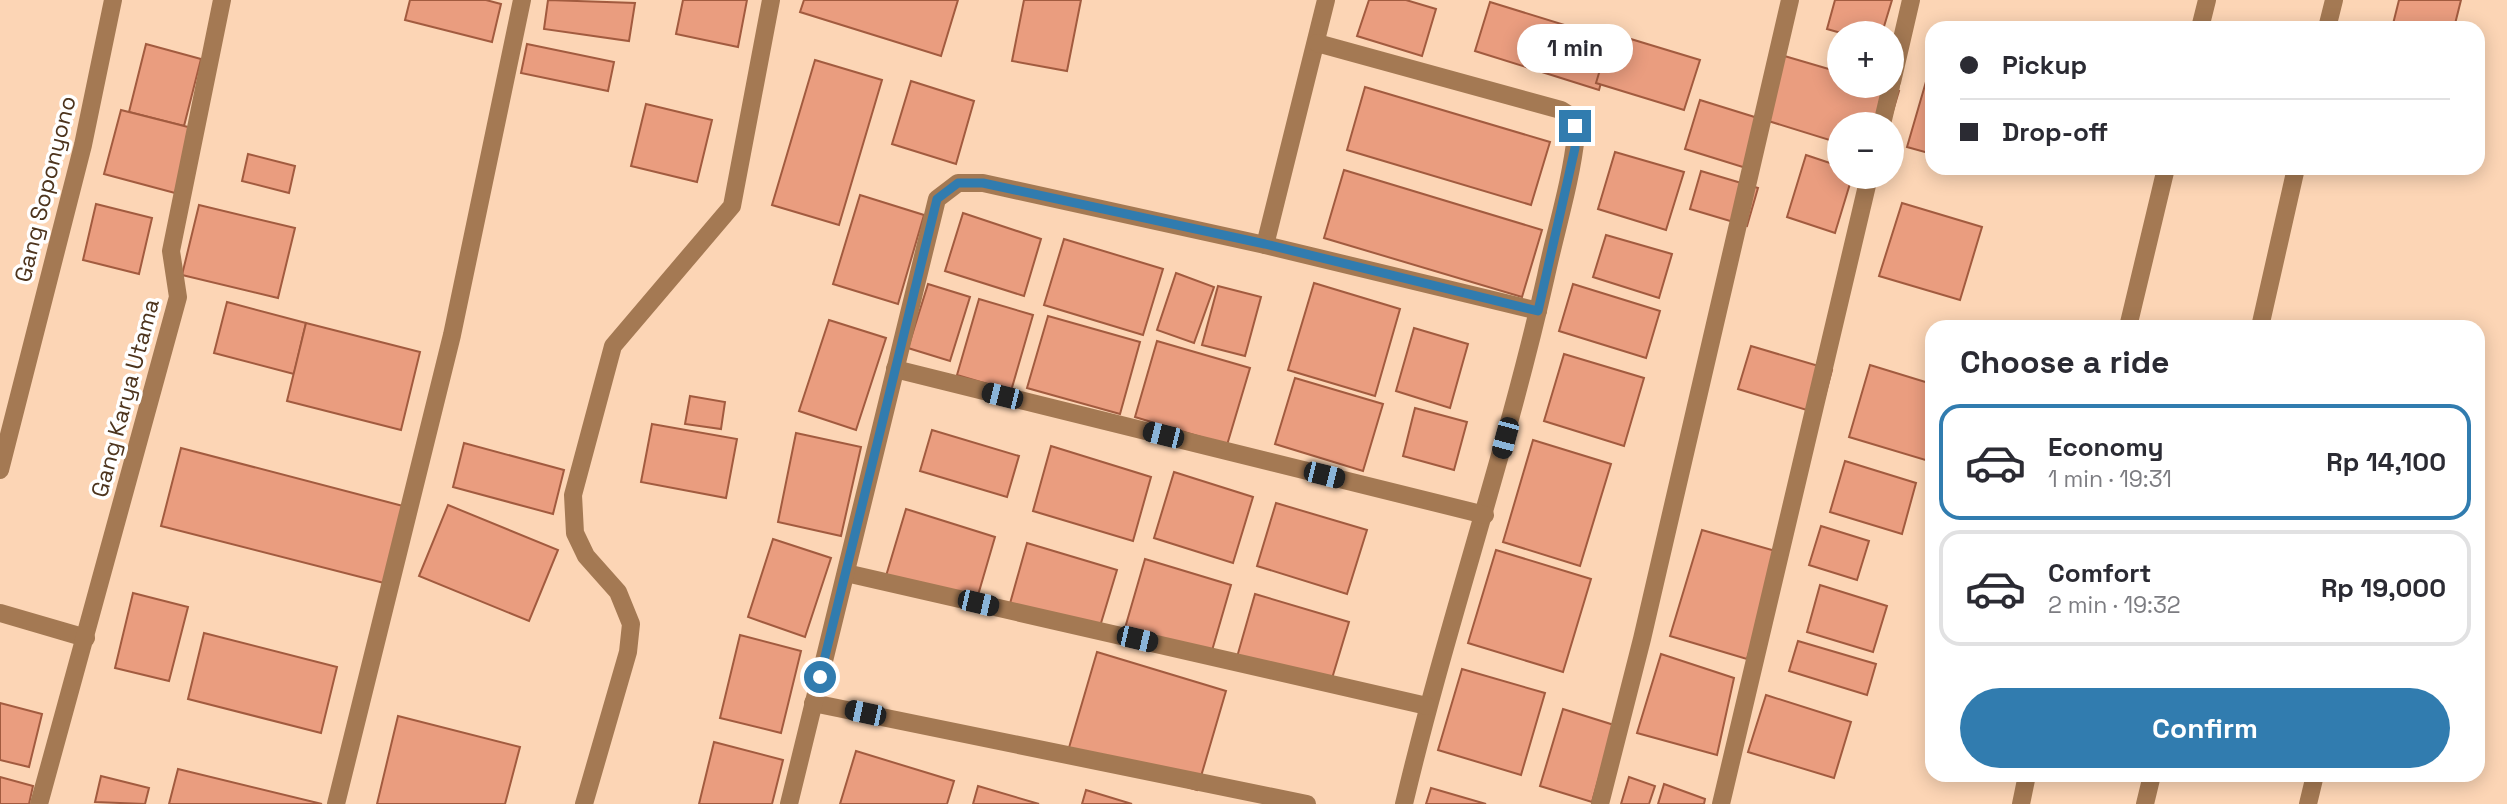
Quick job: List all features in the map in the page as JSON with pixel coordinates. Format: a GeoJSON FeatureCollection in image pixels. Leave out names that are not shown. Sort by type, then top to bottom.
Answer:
{"type":"FeatureCollection","features":[{"type":"Feature","properties":{"kind":"street","name":"Gang Soponyono"},"geometry":{"type":"LineString","coordinates":[[0,470],[83,145],[113,0]]}},
{"type":"Feature","properties":{"kind":"street","name":"Gang Karya Utama"},"geometry":{"type":"LineString","coordinates":[[39,804],[178,297],[171,251],[222,0]]}},
{"type":"Feature","properties":{"kind":"street"},"geometry":{"type":"LineString","coordinates":[[336,804],[452,335],[522,0]]}},
{"type":"Feature","properties":{"kind":"street"},"geometry":{"type":"LineString","coordinates":[[584,804],[628,652],[631,624],[618,592],[586,556],[575,533],[573,495],[613,346],[732,205],[771,0]]}},
{"type":"Feature","properties":{"kind":"street"},"geometry":{"type":"LineString","coordinates":[[1265,244],[1326,0]]}},
{"type":"Feature","properties":{"kind":"street"},"geometry":{"type":"LineString","coordinates":[[1600,804],[1642,639],[1790,0]]}},
{"type":"Feature","properties":{"kind":"street"},"geometry":{"type":"LineString","coordinates":[[1904,29],[1911,0]]}},
{"type":"Feature","properties":{"kind":"street"},"geometry":{"type":"LineString","coordinates":[[2202,21],[2207,0]]}},
{"type":"Feature","properties":{"kind":"street"},"geometry":{"type":"LineString","coordinates":[[2328,21],[2333,0]]}},
{"type":"Feature","properties":{"kind":"street"},"geometry":{"type":"LineString","coordinates":[[1317,43],[1561,110],[1569,115],[1575,126],[1575,148],[1538,311],[1485,515],[1427,706],[1404,804]]}},
{"type":"Feature","properties":{"kind":"street"},"geometry":{"type":"LineString","coordinates":[[2130,320],[2164,175]]}},
{"type":"Feature","properties":{"kind":"street"},"geometry":{"type":"LineString","coordinates":[[2262,320],[2294,175]]}},
{"type":"Feature","properties":{"kind":"street"},"geometry":{"type":"LineString","coordinates":[[789,804],[937,199],[958,183],[983,183],[1265,244],[1538,311]]}},
{"type":"Feature","properties":{"kind":"street"},"geometry":{"type":"LineString","coordinates":[[1721,804],[1866,189]]}},
{"type":"Feature","properties":{"kind":"street"},"geometry":{"type":"LineString","coordinates":[[895,369],[1485,515]]}},
{"type":"Feature","properties":{"kind":"street"},"geometry":{"type":"LineString","coordinates":[[846,573],[1427,706]]}},
{"type":"Feature","properties":{"kind":"street"},"geometry":{"type":"LineString","coordinates":[[0,613],[86,638]]}},
{"type":"Feature","properties":{"kind":"street"},"geometry":{"type":"LineString","coordinates":[[813,703],[1307,804]]}},
{"type":"Feature","properties":{"kind":"street"},"geometry":{"type":"LineString","coordinates":[[2021,804],[2026,782]]}},
{"type":"Feature","properties":{"kind":"street"},"geometry":{"type":"LineString","coordinates":[[2145,804],[2150,782]]}},
{"type":"Feature","properties":{"kind":"street"},"geometry":{"type":"LineString","coordinates":[[2308,804],[2313,782]]}},
{"type":"Feature","properties":{"kind":"building"},"geometry":{"type":"Polygon","coordinates":[[[410,0],[486,0],[501,4],[492,42],[405,20],[410,0]]]}},
{"type":"Feature","properties":{"kind":"building"},"geometry":{"type":"Polygon","coordinates":[[[548,0],[635,3],[629,41],[544,29],[548,0]]]}},
{"type":"Feature","properties":{"kind":"building"},"geometry":{"type":"Polygon","coordinates":[[[683,0],[747,0],[738,47],[676,34],[683,0]]]}},
{"type":"Feature","properties":{"kind":"building"},"geometry":{"type":"Polygon","coordinates":[[[804,0],[958,0],[941,56],[800,12],[804,0]]]}},
{"type":"Feature","properties":{"kind":"building"},"geometry":{"type":"Polygon","coordinates":[[[1024,0],[1081,0],[1067,71],[1012,61],[1024,0]]]}},
{"type":"Feature","properties":{"kind":"building"},"geometry":{"type":"Polygon","coordinates":[[[1369,0],[1406,0],[1436,9],[1422,56],[1357,36],[1369,0]]]}},
{"type":"Feature","properties":{"kind":"building"},"geometry":{"type":"Polygon","coordinates":[[[1835,0],[1892,0],[1886,21],[1829,21],[1835,0]]]}},
{"type":"Feature","properties":{"kind":"building"},"geometry":{"type":"Polygon","coordinates":[[[2399,0],[2461,0],[2456,21],[2394,21],[2399,0]]]}},
{"type":"Feature","properties":{"kind":"building"},"geometry":{"type":"Polygon","coordinates":[[[1490,2],[1613,40],[1599,90],[1475,51],[1490,2]]]}},
{"type":"Feature","properties":{"kind":"building"},"geometry":{"type":"Polygon","coordinates":[[[1611,33],[1700,60],[1684,110],[1596,83],[1611,33]]]}},
{"type":"Feature","properties":{"kind":"building"},"geometry":{"type":"Polygon","coordinates":[[[146,44],[201,59],[184,126],[129,112],[146,44]]]}},
{"type":"Feature","properties":{"kind":"building"},"geometry":{"type":"Polygon","coordinates":[[[527,44],[614,62],[608,91],[521,73],[527,44]]]}},
{"type":"Feature","properties":{"kind":"building"},"geometry":{"type":"Polygon","coordinates":[[[1781,55],[1827,68],[1827,98],[1897,98],[1893,112],[1827,112],[1827,139],[1762,119],[1781,55]]]}},
{"type":"Feature","properties":{"kind":"building"},"geometry":{"type":"Polygon","coordinates":[[[815,60],[882,80],[839,225],[772,205],[815,60]]]}},
{"type":"Feature","properties":{"kind":"building"},"geometry":{"type":"Polygon","coordinates":[[[911,81],[974,101],[956,164],[892,144],[911,81]]]}},
{"type":"Feature","properties":{"kind":"building"},"geometry":{"type":"Polygon","coordinates":[[[1925,85],[1925,152],[1907,147],[1925,85]]]}},
{"type":"Feature","properties":{"kind":"building"},"geometry":{"type":"Polygon","coordinates":[[[1365,87],[1550,142],[1531,205],[1347,150],[1365,87]]]}},
{"type":"Feature","properties":{"kind":"building"},"geometry":{"type":"Polygon","coordinates":[[[1700,100],[1761,119],[1746,168],[1685,149],[1700,100]]]}},
{"type":"Feature","properties":{"kind":"building"},"geometry":{"type":"Polygon","coordinates":[[[646,104],[712,120],[697,182],[631,166],[646,104]]]}},
{"type":"Feature","properties":{"kind":"building"},"geometry":{"type":"Polygon","coordinates":[[[121,110],[192,128],[175,193],[104,174],[121,110]]]}},
{"type":"Feature","properties":{"kind":"building"},"geometry":{"type":"Polygon","coordinates":[[[1615,152],[1684,172],[1666,230],[1598,209],[1615,152]]]}},
{"type":"Feature","properties":{"kind":"building"},"geometry":{"type":"Polygon","coordinates":[[[248,154],[295,166],[289,193],[242,181],[248,154]]]}},
{"type":"Feature","properties":{"kind":"building"},"geometry":{"type":"Polygon","coordinates":[[[1806,155],[1827,162],[1827,189],[1848,189],[1835,233],[1787,217],[1806,155]]]}},
{"type":"Feature","properties":{"kind":"building"},"geometry":{"type":"Polygon","coordinates":[[[1344,170],[1542,230],[1522,297],[1324,238],[1344,170]]]}},
{"type":"Feature","properties":{"kind":"building"},"geometry":{"type":"Polygon","coordinates":[[[1701,171],[1758,188],[1747,226],[1690,209],[1701,171]]]}},
{"type":"Feature","properties":{"kind":"building"},"geometry":{"type":"Polygon","coordinates":[[[860,195],[924,215],[898,304],[833,284],[860,195]]]}},
{"type":"Feature","properties":{"kind":"building"},"geometry":{"type":"Polygon","coordinates":[[[1902,203],[1982,227],[1960,300],[1879,276],[1902,203]]]}},
{"type":"Feature","properties":{"kind":"building"},"geometry":{"type":"Polygon","coordinates":[[[96,204],[152,218],[139,274],[83,260],[96,204]]]}},
{"type":"Feature","properties":{"kind":"building"},"geometry":{"type":"Polygon","coordinates":[[[199,205],[295,228],[278,298],[182,275],[199,205]]]}},
{"type":"Feature","properties":{"kind":"building"},"geometry":{"type":"Polygon","coordinates":[[[963,213],[1041,239],[1024,296],[945,271],[963,213]]]}},
{"type":"Feature","properties":{"kind":"building"},"geometry":{"type":"Polygon","coordinates":[[[1606,235],[1672,254],[1659,298],[1593,277],[1606,235]]]}},
{"type":"Feature","properties":{"kind":"building"},"geometry":{"type":"Polygon","coordinates":[[[1064,239],[1163,269],[1143,335],[1044,305],[1064,239]]]}},
{"type":"Feature","properties":{"kind":"building"},"geometry":{"type":"Polygon","coordinates":[[[1176,273],[1214,287],[1194,343],[1157,330],[1176,273]]]}},
{"type":"Feature","properties":{"kind":"building"},"geometry":{"type":"Polygon","coordinates":[[[1314,283],[1400,309],[1375,396],[1288,370],[1314,283]]]}},
{"type":"Feature","properties":{"kind":"building"},"geometry":{"type":"Polygon","coordinates":[[[928,284],[970,297],[950,361],[908,348],[928,284]]]}},
{"type":"Feature","properties":{"kind":"building"},"geometry":{"type":"Polygon","coordinates":[[[1573,284],[1660,311],[1646,358],[1559,331],[1573,284]]]}},
{"type":"Feature","properties":{"kind":"building"},"geometry":{"type":"Polygon","coordinates":[[[1218,286],[1261,297],[1245,356],[1202,345],[1218,286]]]}},
{"type":"Feature","properties":{"kind":"building"},"geometry":{"type":"Polygon","coordinates":[[[979,299],[1033,315],[1011,391],[957,375],[979,299]]]}},
{"type":"Feature","properties":{"kind":"building"},"geometry":{"type":"Polygon","coordinates":[[[227,302],[306,323],[294,374],[214,353],[227,302]]]}},
{"type":"Feature","properties":{"kind":"building"},"geometry":{"type":"Polygon","coordinates":[[[1048,316],[1140,342],[1120,414],[1027,388],[1048,316]]]}},
{"type":"Feature","properties":{"kind":"building"},"geometry":{"type":"Polygon","coordinates":[[[829,320],[886,338],[856,430],[799,411],[829,320]]]}},
{"type":"Feature","properties":{"kind":"building"},"geometry":{"type":"Polygon","coordinates":[[[306,323],[420,352],[401,430],[287,401],[306,323]]]}},
{"type":"Feature","properties":{"kind":"building"},"geometry":{"type":"Polygon","coordinates":[[[1414,328],[1468,344],[1450,408],[1396,391],[1414,328]]]}},
{"type":"Feature","properties":{"kind":"building"},"geometry":{"type":"Polygon","coordinates":[[[1157,341],[1250,368],[1227,445],[1135,417],[1157,341]]]}},
{"type":"Feature","properties":{"kind":"building"},"geometry":{"type":"Polygon","coordinates":[[[1751,346],[1832,370],[1820,414],[1738,389],[1751,346]]]}},
{"type":"Feature","properties":{"kind":"building"},"geometry":{"type":"Polygon","coordinates":[[[1564,354],[1644,378],[1624,446],[1544,421],[1564,354]]]}},
{"type":"Feature","properties":{"kind":"building"},"geometry":{"type":"Polygon","coordinates":[[[1870,365],[1925,382],[1925,460],[1849,437],[1870,365]]]}},
{"type":"Feature","properties":{"kind":"building"},"geometry":{"type":"Polygon","coordinates":[[[1295,378],[1383,404],[1363,471],[1275,444],[1295,378]]]}},
{"type":"Feature","properties":{"kind":"building"},"geometry":{"type":"Polygon","coordinates":[[[690,396],[725,402],[721,429],[685,424],[690,396]]]}},
{"type":"Feature","properties":{"kind":"building"},"geometry":{"type":"Polygon","coordinates":[[[1415,408],[1467,422],[1454,470],[1403,456],[1415,408]]]}},
{"type":"Feature","properties":{"kind":"building"},"geometry":{"type":"Polygon","coordinates":[[[652,424],[737,439],[726,498],[641,482],[652,424]]]}},
{"type":"Feature","properties":{"kind":"building"},"geometry":{"type":"Polygon","coordinates":[[[932,430],[1019,456],[1007,497],[920,471],[932,430]]]}},
{"type":"Feature","properties":{"kind":"building"},"geometry":{"type":"Polygon","coordinates":[[[796,433],[861,447],[841,536],[778,522],[796,433]]]}},
{"type":"Feature","properties":{"kind":"building"},"geometry":{"type":"Polygon","coordinates":[[[1533,440],[1611,464],[1580,566],[1503,542],[1533,440]]]}},
{"type":"Feature","properties":{"kind":"building"},"geometry":{"type":"Polygon","coordinates":[[[464,443],[564,470],[553,514],[453,487],[464,443]]]}},
{"type":"Feature","properties":{"kind":"building"},"geometry":{"type":"Polygon","coordinates":[[[1051,446],[1151,477],[1133,541],[1033,511],[1051,446]]]}},
{"type":"Feature","properties":{"kind":"building"},"geometry":{"type":"Polygon","coordinates":[[[181,448],[403,506],[384,583],[161,526],[181,448]]]}},
{"type":"Feature","properties":{"kind":"building"},"geometry":{"type":"Polygon","coordinates":[[[1845,461],[1916,483],[1902,534],[1830,512],[1845,461]]]}},
{"type":"Feature","properties":{"kind":"building"},"geometry":{"type":"Polygon","coordinates":[[[1174,472],[1253,497],[1233,563],[1154,538],[1174,472]]]}},
{"type":"Feature","properties":{"kind":"building"},"geometry":{"type":"Polygon","coordinates":[[[1276,503],[1367,530],[1347,594],[1257,566],[1276,503]]]}},
{"type":"Feature","properties":{"kind":"building"},"geometry":{"type":"Polygon","coordinates":[[[448,505],[558,550],[529,621],[419,576],[448,505]]]}},
{"type":"Feature","properties":{"kind":"building"},"geometry":{"type":"Polygon","coordinates":[[[906,509],[995,537],[976,602],[886,576],[906,509]]]}},
{"type":"Feature","properties":{"kind":"building"},"geometry":{"type":"Polygon","coordinates":[[[1821,526],[1869,541],[1857,580],[1809,565],[1821,526]]]}},
{"type":"Feature","properties":{"kind":"building"},"geometry":{"type":"Polygon","coordinates":[[[1702,530],[1779,552],[1747,659],[1670,636],[1702,530]]]}},
{"type":"Feature","properties":{"kind":"building"},"geometry":{"type":"Polygon","coordinates":[[[773,539],[831,558],[805,637],[748,617],[773,539]]]}},
{"type":"Feature","properties":{"kind":"building"},"geometry":{"type":"Polygon","coordinates":[[[1027,543],[1117,570],[1098,633],[1009,607],[1027,543]]]}},
{"type":"Feature","properties":{"kind":"building"},"geometry":{"type":"Polygon","coordinates":[[[1496,550],[1591,579],[1563,672],[1468,643],[1496,550]]]}},
{"type":"Feature","properties":{"kind":"building"},"geometry":{"type":"Polygon","coordinates":[[[1145,559],[1231,585],[1211,654],[1125,628],[1145,559]]]}},
{"type":"Feature","properties":{"kind":"building"},"geometry":{"type":"Polygon","coordinates":[[[1820,585],[1887,606],[1873,652],[1807,632],[1820,585]]]}},
{"type":"Feature","properties":{"kind":"building"},"geometry":{"type":"Polygon","coordinates":[[[133,593],[188,607],[169,681],[115,668],[133,593]]]}},
{"type":"Feature","properties":{"kind":"building"},"geometry":{"type":"Polygon","coordinates":[[[1255,594],[1349,622],[1330,685],[1237,657],[1255,594]]]}},
{"type":"Feature","properties":{"kind":"building"},"geometry":{"type":"Polygon","coordinates":[[[204,633],[337,667],[321,733],[188,699],[204,633]]]}},
{"type":"Feature","properties":{"kind":"building"},"geometry":{"type":"Polygon","coordinates":[[[740,635],[801,651],[781,733],[720,718],[740,635]]]}},
{"type":"Feature","properties":{"kind":"building"},"geometry":{"type":"Polygon","coordinates":[[[1798,641],[1876,664],[1867,695],[1789,671],[1798,641]]]}},
{"type":"Feature","properties":{"kind":"building"},"geometry":{"type":"Polygon","coordinates":[[[1097,652],[1226,691],[1197,790],[1068,751],[1097,652]]]}},
{"type":"Feature","properties":{"kind":"building"},"geometry":{"type":"Polygon","coordinates":[[[1661,654],[1734,678],[1717,755],[1637,733],[1661,654]]]}},
{"type":"Feature","properties":{"kind":"building"},"geometry":{"type":"Polygon","coordinates":[[[1462,669],[1545,693],[1521,775],[1438,750],[1462,669]]]}},
{"type":"Feature","properties":{"kind":"building"},"geometry":{"type":"Polygon","coordinates":[[[1766,695],[1851,722],[1834,778],[1748,752],[1766,695]]]}},
{"type":"Feature","properties":{"kind":"building"},"geometry":{"type":"Polygon","coordinates":[[[0,703],[42,714],[29,767],[0,760],[0,703]]]}},
{"type":"Feature","properties":{"kind":"building"},"geometry":{"type":"Polygon","coordinates":[[[1563,709],[1614,725],[1592,802],[1540,786],[1563,709]]]}},
{"type":"Feature","properties":{"kind":"building"},"geometry":{"type":"Polygon","coordinates":[[[398,716],[520,747],[505,804],[377,804],[398,716]]]}},
{"type":"Feature","properties":{"kind":"building"},"geometry":{"type":"Polygon","coordinates":[[[714,742],[783,760],[772,804],[699,804],[714,742]]]}},
{"type":"Feature","properties":{"kind":"building"},"geometry":{"type":"Polygon","coordinates":[[[856,751],[954,781],[947,804],[840,804],[856,751]]]}},
{"type":"Feature","properties":{"kind":"building"},"geometry":{"type":"Polygon","coordinates":[[[178,769],[322,804],[169,804],[178,769]]]}},
{"type":"Feature","properties":{"kind":"building"},"geometry":{"type":"Polygon","coordinates":[[[101,776],[149,788],[145,804],[95,802],[101,776]]]}},
{"type":"Feature","properties":{"kind":"building"},"geometry":{"type":"Polygon","coordinates":[[[0,777],[33,786],[29,804],[0,804],[0,777]]]}},
{"type":"Feature","properties":{"kind":"building"},"geometry":{"type":"Polygon","coordinates":[[[1629,777],[1655,786],[1649,804],[1621,804],[1629,777]]]}},
{"type":"Feature","properties":{"kind":"building"},"geometry":{"type":"Polygon","coordinates":[[[1664,784],[1705,799],[1704,804],[1658,804],[1664,784]]]}},
{"type":"Feature","properties":{"kind":"building"},"geometry":{"type":"Polygon","coordinates":[[[978,786],[1039,804],[973,804],[978,786]]]}},
{"type":"Feature","properties":{"kind":"building"},"geometry":{"type":"Polygon","coordinates":[[[1431,788],[1486,804],[1426,804],[1431,788]]]}},
{"type":"Feature","properties":{"kind":"building"},"geometry":{"type":"Polygon","coordinates":[[[1086,790],[1132,804],[1082,804],[1086,790]]]}},
{"type":"Feature","properties":{"kind":"route"},"geometry":{"type":"LineString","coordinates":[[820,677],[937,199],[958,183],[983,183],[1265,244],[1538,311],[1575,148],[1575,126]]}}]}
